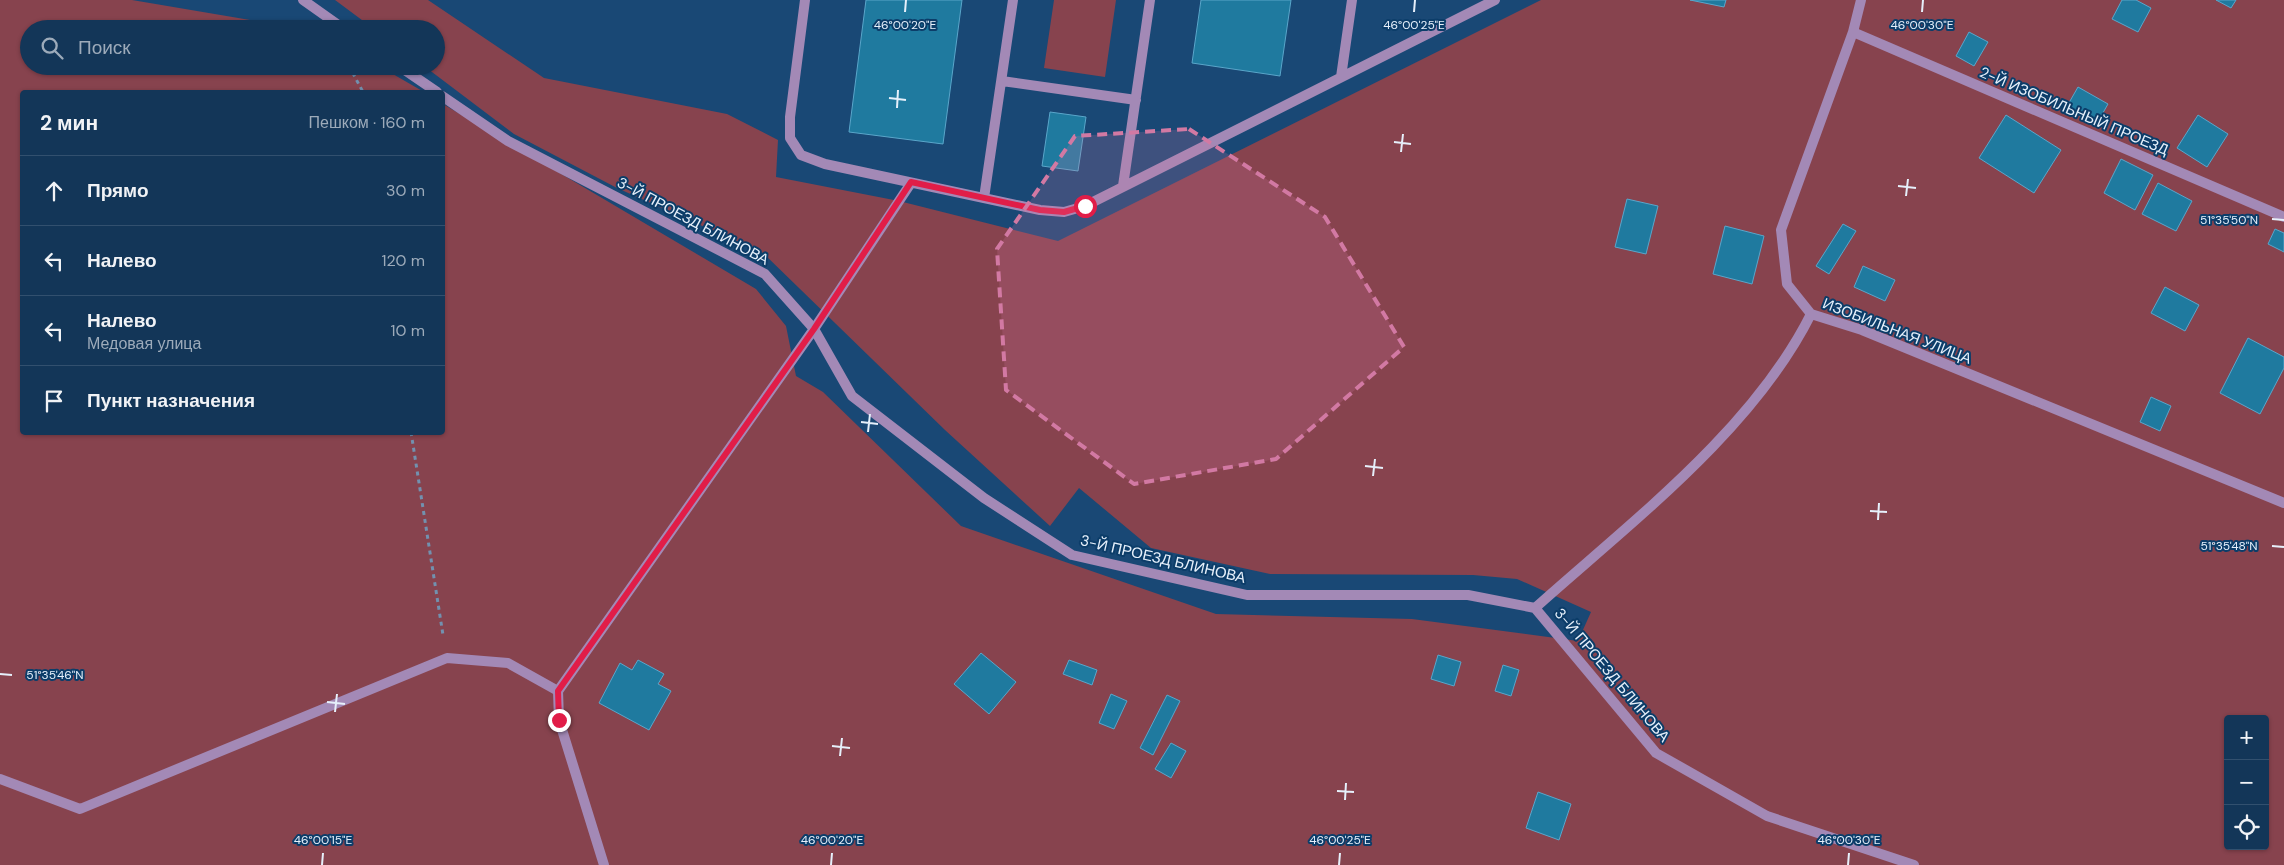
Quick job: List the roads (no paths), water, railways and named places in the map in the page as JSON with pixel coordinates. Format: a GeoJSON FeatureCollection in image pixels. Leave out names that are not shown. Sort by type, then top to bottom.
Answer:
{"type":"FeatureCollection","features":[{"type":"Feature","properties":{"kind":"street"},"geometry":{"type":"LineString","coordinates":[[303,0],[331,20]]}},
{"type":"Feature","properties":{"kind":"street"},"geometry":{"type":"LineString","coordinates":[[805,0],[790,117],[790,138],[801,155],[825,164],[1040,210],[1064,212],[1085,206],[1341,77],[1475,5],[1495,0]]}},
{"type":"Feature","properties":{"kind":"street"},"geometry":{"type":"LineString","coordinates":[[984,198],[1013,0]]}},
{"type":"Feature","properties":{"kind":"street"},"geometry":{"type":"LineString","coordinates":[[1123,186],[1150,0]]}},
{"type":"Feature","properties":{"kind":"street"},"geometry":{"type":"LineString","coordinates":[[1341,77],[1352,0]]}},
{"type":"Feature","properties":{"kind":"street","name":"ИЗОБИЛЬНАЯ УЛИЦА"},"geometry":{"type":"LineString","coordinates":[[1861,0],[1853,32],[1781,230],[1787,284],[1811,314],[1862,330],[2284,503]]}},
{"type":"Feature","properties":{"kind":"street","name":"2-Й ИЗОБИЛЬНЫЙ ПРОЕЗД"},"geometry":{"type":"LineString","coordinates":[[1853,32],[2284,216]]}},
{"type":"Feature","properties":{"kind":"street"},"geometry":{"type":"LineString","coordinates":[[412,75],[435,90]]}},
{"type":"Feature","properties":{"kind":"street"},"geometry":{"type":"LineString","coordinates":[[1002,80],[1136,100]]}},
{"type":"Feature","properties":{"kind":"street","name":"3-Й ПРОЕЗД БЛИНОВА"},"geometry":{"type":"LineString","coordinates":[[445,98],[508,141],[765,274],[814,329],[852,396],[984,498],[1072,555],[1247,595],[1468,595],[1535,608],[1656,753],[1767,816],[1914,865]]}},
{"type":"Feature","properties":{"kind":"street"},"geometry":{"type":"LineString","coordinates":[[604,865],[559,720],[558,691],[814,329],[911,182]]}},
{"type":"Feature","properties":{"kind":"street"},"geometry":{"type":"LineString","coordinates":[[1535,608],[1718,444],[1795,347],[1811,314]]}},
{"type":"Feature","properties":{"kind":"street"},"geometry":{"type":"LineString","coordinates":[[0,779],[80,809],[447,658],[508,663],[558,691]]}}]}
